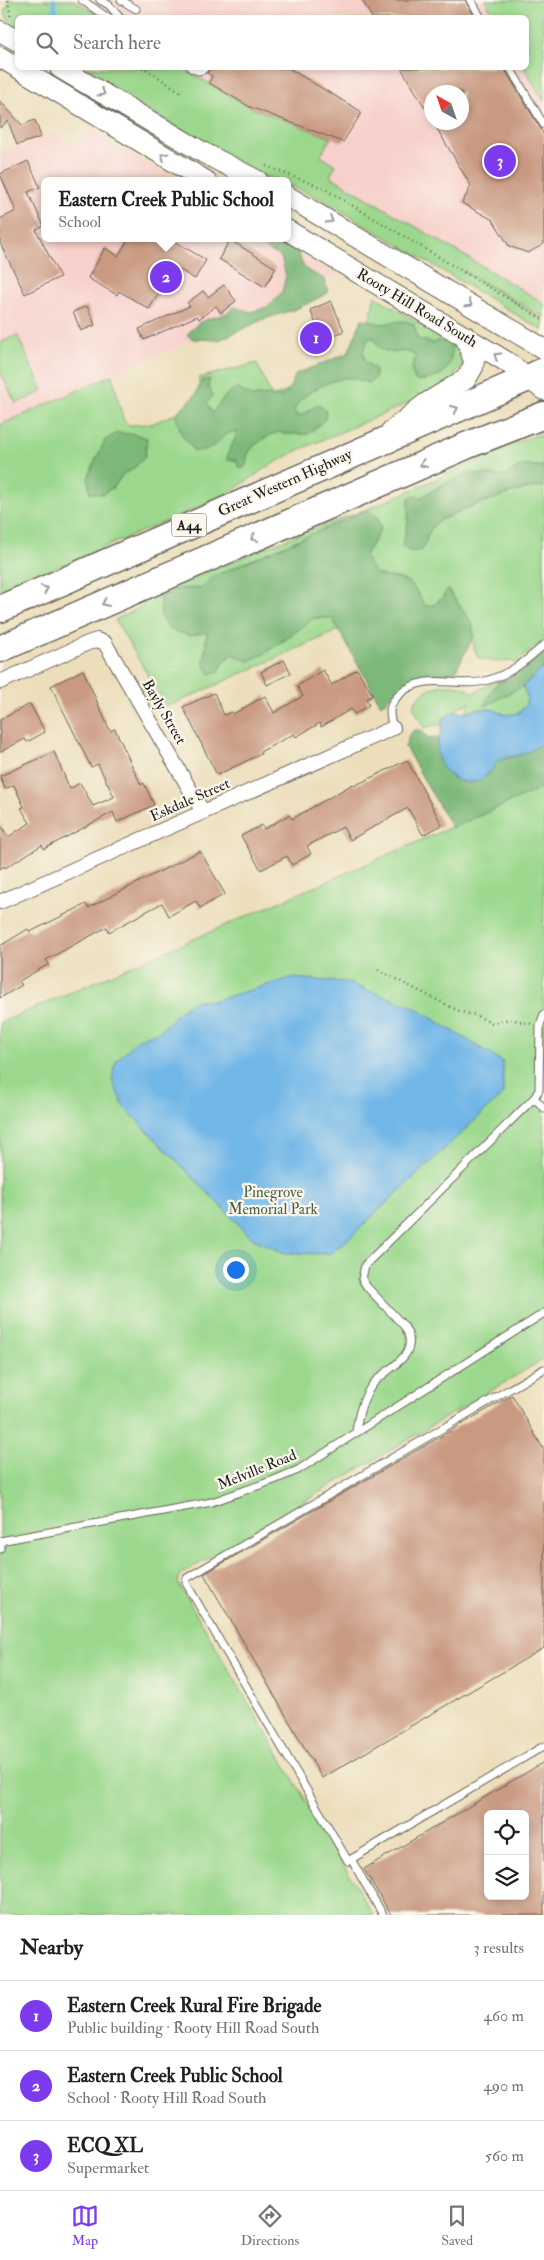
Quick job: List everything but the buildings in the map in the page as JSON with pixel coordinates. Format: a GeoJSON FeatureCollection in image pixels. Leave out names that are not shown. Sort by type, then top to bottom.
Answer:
{"type":"FeatureCollection","features":[{"type":"Feature","properties":{"kind":"highway","name":"Great Western Highway"},"geometry":{"type":"LineString","coordinates":[[0,609],[378,442],[539,380]]}},
{"type":"Feature","properties":{"kind":"highway","name":"A44"},"geometry":{"type":"LineString","coordinates":[[0,648],[468,444],[544,415]]}},
{"type":"Feature","properties":{"kind":"main road"},"geometry":{"type":"LineString","coordinates":[[0,57],[15,66]]}},
{"type":"Feature","properties":{"kind":"main road"},"geometry":{"type":"LineString","coordinates":[[22,70],[199,177]]}},
{"type":"Feature","properties":{"kind":"main road"},"geometry":{"type":"LineString","coordinates":[[63,70],[204,153],[250,177]]}},
{"type":"Feature","properties":{"kind":"main road","name":"Rooty Hill Road South"},"geometry":{"type":"LineString","coordinates":[[291,198],[544,349]]}},
{"type":"Feature","properties":{"kind":"main road","name":"Rooty Hill Road South"},"geometry":{"type":"LineString","coordinates":[[291,232],[539,380]]}},
{"type":"Feature","properties":{"kind":"main road"},"geometry":{"type":"LineString","coordinates":[[378,442],[425,404],[466,379],[474,367],[474,361],[465,336]]}},
{"type":"Feature","properties":{"kind":"main road"},"geometry":{"type":"LineString","coordinates":[[468,444],[524,429],[544,430]]}},
{"type":"Feature","properties":{"kind":"street","name":"Bayly Street"},"geometry":{"type":"LineString","coordinates":[[0,682],[88,643],[98,640],[105,644],[203,812]]}},
{"type":"Feature","properties":{"kind":"street","name":"Eskdale Street"},"geometry":{"type":"LineString","coordinates":[[0,902],[393,728]]}},
{"type":"Feature","properties":{"kind":"lane"},"geometry":{"type":"LineString","coordinates":[[82,0],[104,15]]}},
{"type":"Feature","properties":{"kind":"lane"},"geometry":{"type":"LineString","coordinates":[[100,0],[109,5],[117,15]]}},
{"type":"Feature","properties":{"kind":"lane"},"geometry":{"type":"LineString","coordinates":[[121,0],[136,10]]}},
{"type":"Feature","properties":{"kind":"lane"},"geometry":{"type":"LineString","coordinates":[[471,0],[479,15]]}},
{"type":"Feature","properties":{"kind":"lane"},"geometry":{"type":"LineString","coordinates":[[511,70],[544,125]]}},
{"type":"Feature","properties":{"kind":"lane"},"geometry":{"type":"LineString","coordinates":[[393,728],[389,712],[391,703],[410,687],[432,681],[470,682],[488,680],[516,669],[544,645]]}},
{"type":"Feature","properties":{"kind":"lane"},"geometry":{"type":"LineString","coordinates":[[356,1432],[358,1414],[373,1384],[402,1359],[410,1347],[408,1333],[404,1326],[367,1287],[362,1279],[365,1264],[540,1090],[540,1025],[544,1014]]}},
{"type":"Feature","properties":{"kind":"lane"},"geometry":{"type":"LineString","coordinates":[[534,1098],[544,1108]]}},
{"type":"Feature","properties":{"kind":"lane","name":"Melville Road"},"geometry":{"type":"LineString","coordinates":[[1,1543],[212,1502],[298,1470],[544,1314]]}},
{"type":"Feature","properties":{"kind":"lane"},"geometry":{"type":"LineString","coordinates":[[383,1915],[350,1860],[348,1861],[186,1583],[187,1578],[544,1369]]}},
{"type":"Feature","properties":{"kind":"lane"},"geometry":{"type":"LineString","coordinates":[[350,1860],[544,1746]]}},
{"type":"Feature","properties":{"kind":"path"},"geometry":{"type":"LineString","coordinates":[[8,0],[10,17],[8,31]]}},
{"type":"Feature","properties":{"kind":"path"},"geometry":{"type":"LineString","coordinates":[[149,70],[182,93]]}},
{"type":"Feature","properties":{"kind":"path"},"geometry":{"type":"LineString","coordinates":[[378,970],[461,1012],[475,1015],[492,1023],[510,1019],[540,1025]]}},
{"type":"Feature","properties":{"kind":"shaded area"},"geometry":{"type":"Polygon","coordinates":[[[12,0],[485,0],[494,15],[17,15],[12,0]]]}},
{"type":"Feature","properties":{"kind":"shaded area"},"geometry":{"type":"Polygon","coordinates":[[[97,70],[526,70],[544,101],[544,317],[315,178],[97,70]]]}},
{"type":"Feature","properties":{"kind":"shaded area"},"geometry":{"type":"Polygon","coordinates":[[[89,129],[170,177],[41,177],[41,242],[282,242],[337,275],[0,425],[0,156],[53,132],[79,147],[89,129]]]}},
{"type":"Feature","properties":{"kind":"green space"},"geometry":{"type":"Polygon","coordinates":[[[8,0],[74,0],[98,15],[15,15],[15,31],[10,25],[4,9],[8,8],[8,0]]]}},
{"type":"Feature","properties":{"kind":"green space"},"geometry":{"type":"Polygon","coordinates":[[[485,0],[544,0],[544,101],[525,70],[529,70],[529,15],[494,15],[485,0]]]}},
{"type":"Feature","properties":{"kind":"green space"},"geometry":{"type":"Polygon","coordinates":[[[77,70],[185,70],[250,107],[331,138],[320,156],[336,165],[330,176],[544,303],[544,317],[463,271],[544,320],[542,330],[322,199],[291,187],[291,177],[263,176],[77,70]]]}},
{"type":"Feature","properties":{"kind":"green space"},"geometry":{"type":"Polygon","coordinates":[[[253,242],[282,242],[298,252],[305,268],[325,280],[328,293],[296,309],[264,319],[219,340],[193,339],[187,335],[199,323],[223,315],[234,307],[251,312],[267,307],[282,292],[286,276],[281,257],[253,242]]]}},
{"type":"Feature","properties":{"kind":"green space"},"geometry":{"type":"Polygon","coordinates":[[[375,296],[459,348],[464,365],[455,374],[455,383],[299,450],[269,466],[221,498],[0,591],[0,425],[112,375],[123,419],[129,425],[151,424],[175,414],[194,397],[199,389],[199,378],[257,363],[272,397],[360,364],[375,296]]]}},
{"type":"Feature","properties":{"kind":"green space"},"geometry":{"type":"Polygon","coordinates":[[[362,319],[379,324],[401,321],[414,324],[418,339],[433,343],[440,340],[452,346],[452,355],[447,368],[432,379],[416,381],[412,369],[416,357],[411,353],[383,350],[378,346],[374,338],[369,338],[363,350],[365,361],[375,369],[375,378],[369,383],[352,378],[342,379],[326,384],[309,393],[297,405],[294,411],[298,416],[320,405],[326,411],[325,419],[309,434],[284,434],[279,432],[262,440],[250,450],[243,469],[239,467],[236,460],[227,460],[237,432],[229,433],[210,448],[196,451],[194,451],[182,435],[175,414],[194,397],[203,380],[210,379],[208,386],[213,395],[207,403],[212,413],[226,395],[236,388],[253,397],[262,395],[283,396],[296,374],[348,353],[362,319]]]}},
{"type":"Feature","properties":{"kind":"green space"},"geometry":{"type":"Polygon","coordinates":[[[17,335],[43,391],[16,404],[0,371],[0,343],[17,335]]]}},
{"type":"Feature","properties":{"kind":"green space"},"geometry":{"type":"Polygon","coordinates":[[[117,433],[134,434],[147,438],[145,457],[133,469],[123,474],[115,486],[103,494],[90,493],[88,478],[92,468],[105,440],[117,433]]]}},
{"type":"Feature","properties":{"kind":"green space"},"geometry":{"type":"Polygon","coordinates":[[[537,435],[544,435],[544,466],[521,466],[505,476],[489,475],[445,483],[422,497],[413,496],[409,498],[408,522],[402,545],[421,550],[431,528],[443,519],[507,494],[544,487],[544,640],[515,664],[512,661],[497,662],[478,658],[474,648],[472,623],[448,589],[434,605],[425,606],[416,590],[409,583],[378,574],[374,571],[365,555],[381,529],[367,510],[212,577],[201,588],[178,589],[160,597],[161,617],[207,631],[204,664],[219,671],[225,660],[232,654],[282,642],[314,618],[332,618],[339,630],[167,707],[115,620],[141,607],[149,595],[289,538],[378,505],[491,454],[493,451],[537,435]]]}},
{"type":"Feature","properties":{"kind":"green space"},"geometry":{"type":"Polygon","coordinates":[[[521,466],[544,466],[544,487],[507,494],[443,519],[431,528],[422,550],[410,552],[402,546],[408,522],[409,498],[413,496],[422,497],[445,483],[470,473],[505,476],[521,466]]]}},
{"type":"Feature","properties":{"kind":"green space"},"geometry":{"type":"Polygon","coordinates":[[[367,510],[377,517],[381,529],[365,555],[374,571],[378,574],[409,583],[416,590],[425,606],[434,605],[444,596],[447,589],[472,623],[474,636],[455,672],[411,678],[381,705],[332,618],[314,618],[264,654],[248,661],[232,654],[225,660],[219,671],[210,674],[204,664],[207,632],[190,636],[169,629],[161,617],[160,597],[178,589],[201,588],[212,577],[367,510]]]}},
{"type":"Feature","properties":{"kind":"green space"},"geometry":{"type":"Polygon","coordinates":[[[544,650],[544,667],[523,686],[485,706],[487,698],[498,684],[523,670],[544,650]]]}},
{"type":"Feature","properties":{"kind":"green space"},"geometry":{"type":"Polygon","coordinates":[[[505,679],[495,685],[485,705],[523,686],[527,696],[526,705],[519,713],[507,715],[491,709],[462,718],[470,702],[458,708],[457,711],[460,713],[456,712],[443,725],[423,727],[413,706],[423,693],[431,688],[449,685],[458,686],[466,688],[473,693],[492,683],[505,679]]]}},
{"type":"Feature","properties":{"kind":"green space"},"geometry":{"type":"Polygon","coordinates":[[[414,730],[421,730],[429,739],[437,738],[438,758],[451,778],[488,775],[494,765],[500,760],[520,755],[544,743],[544,787],[452,828],[405,747],[409,735],[414,730]]]}},
{"type":"Feature","properties":{"kind":"green space","name":"Pinegrove Memorial Park"},"geometry":{"type":"Polygon","coordinates":[[[544,787],[544,1359],[180,1575],[178,1583],[373,1915],[0,1915],[0,1023],[544,787]]]}},
{"type":"Feature","properties":{"kind":"water"},"geometry":{"type":"Polygon","coordinates":[[[544,667],[544,743],[523,754],[503,758],[496,763],[488,774],[479,780],[464,782],[451,776],[441,764],[437,751],[442,720],[452,712],[466,713],[477,709],[490,709],[507,715],[519,713],[526,705],[527,697],[523,686],[544,667]]]}},
{"type":"Feature","properties":{"kind":"water"},"geometry":{"type":"Polygon","coordinates":[[[291,978],[345,982],[414,1007],[503,1062],[503,1094],[344,1243],[329,1254],[285,1253],[253,1239],[124,1107],[112,1080],[116,1061],[137,1040],[160,1031],[182,1009],[196,1000],[213,1001],[291,978]]]}},
{"type":"Feature","properties":{"kind":"waterway"},"geometry":{"type":"LineString","coordinates":[[54,0],[57,15]]}},
{"type":"Feature","properties":{"kind":"place","name":"ECQ XL"},"geometry":{"type":"Point","coordinates":[500,161]}},
{"type":"Feature","properties":{"kind":"place","name":"Eastern Creek Public School"},"geometry":{"type":"Point","coordinates":[166,277]}},
{"type":"Feature","properties":{"kind":"place","name":"Eastern Creek Rural Fire Brigade"},"geometry":{"type":"Point","coordinates":[316,338]}}]}
